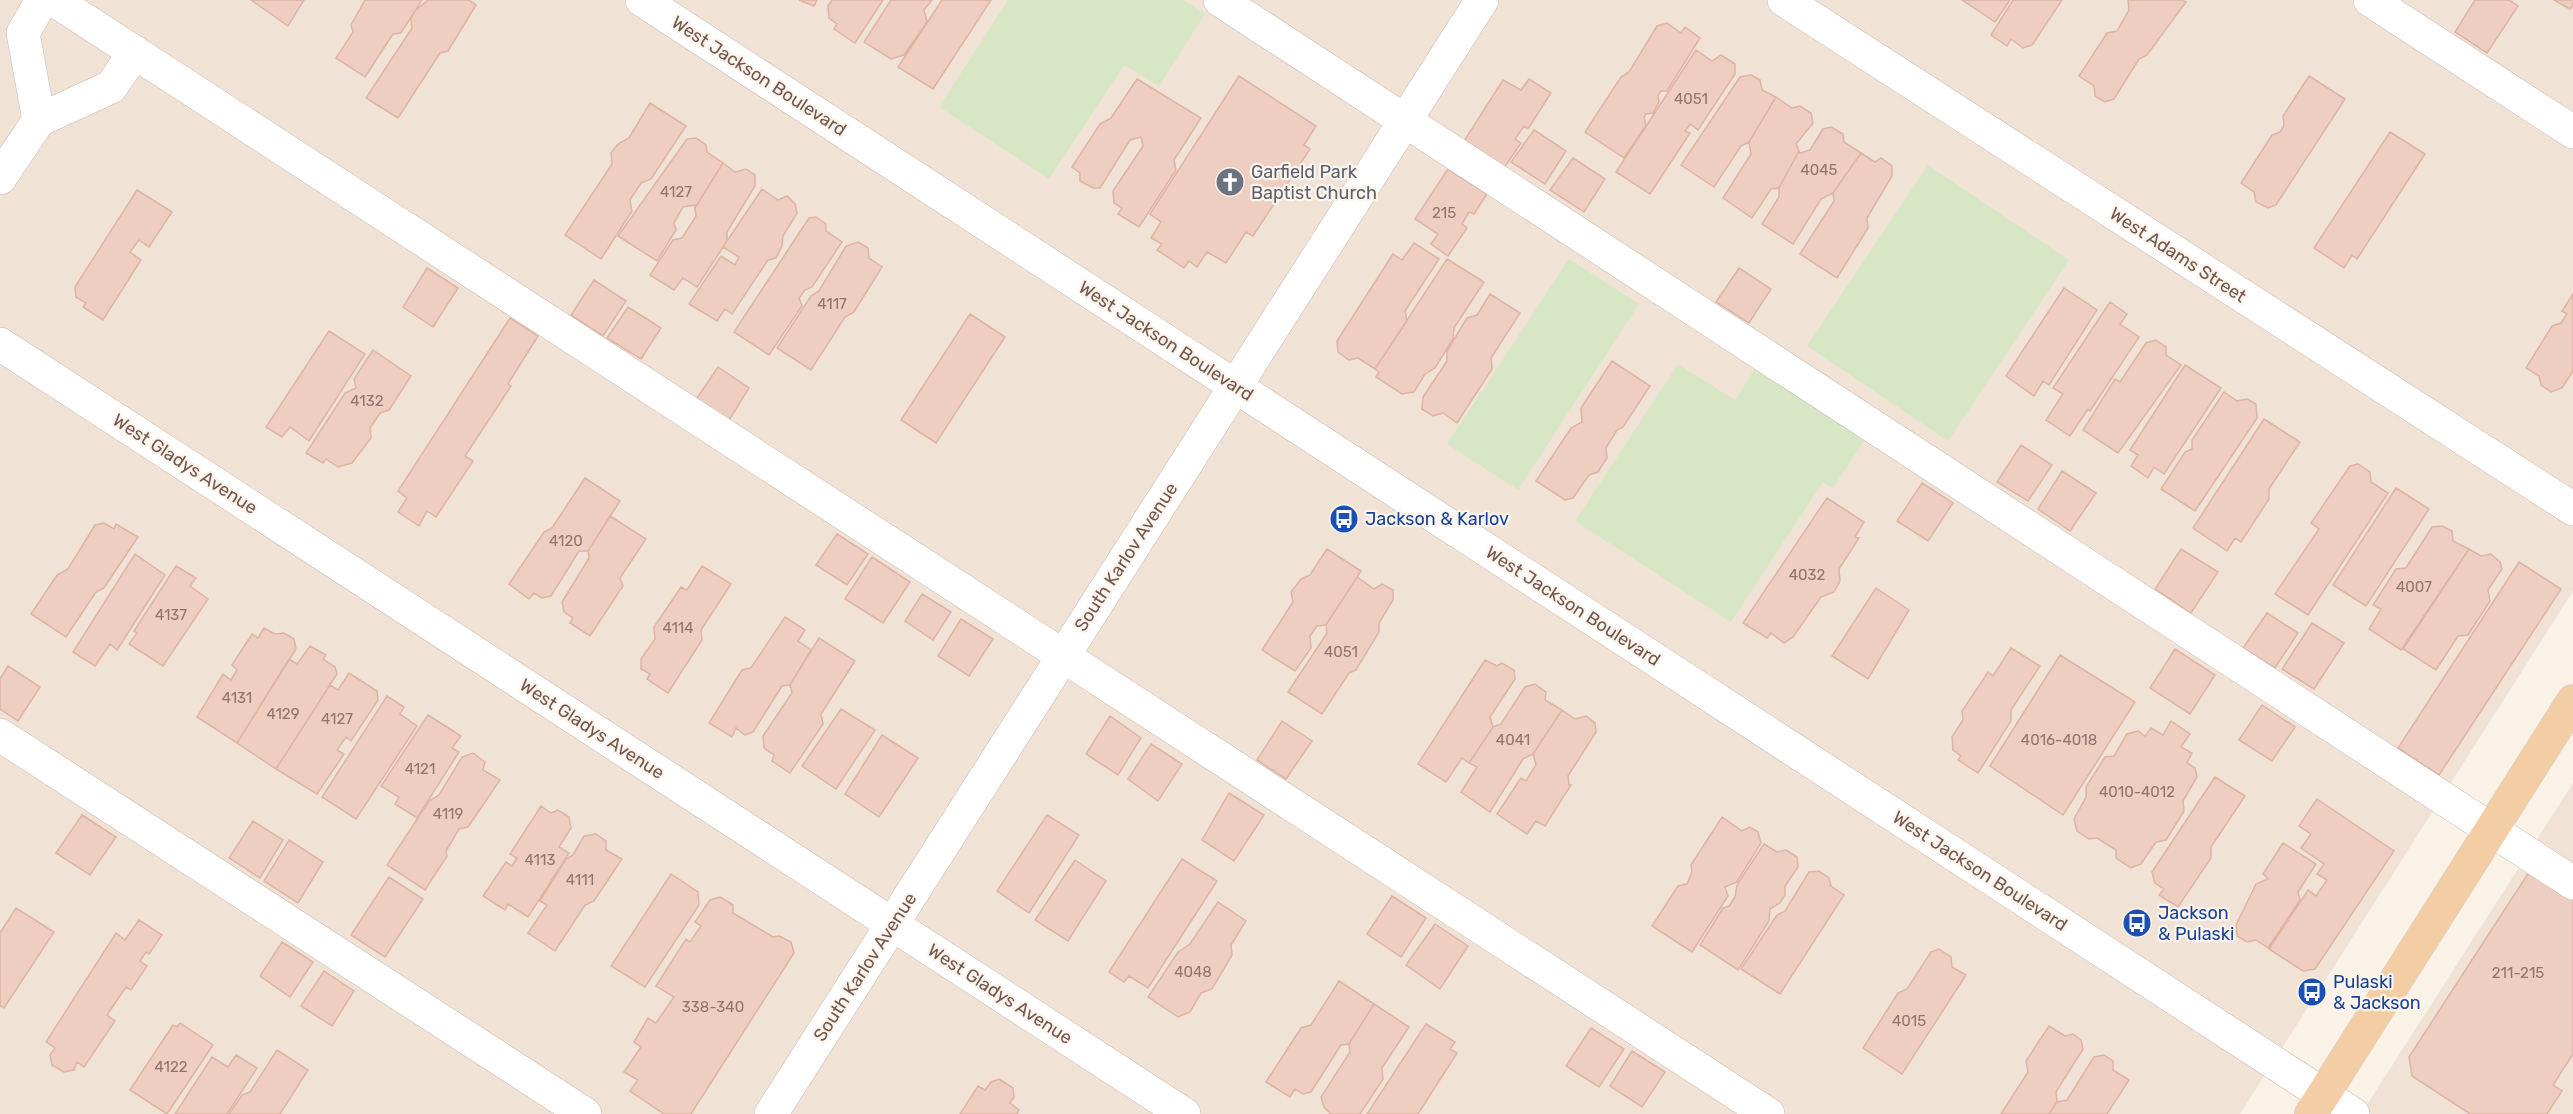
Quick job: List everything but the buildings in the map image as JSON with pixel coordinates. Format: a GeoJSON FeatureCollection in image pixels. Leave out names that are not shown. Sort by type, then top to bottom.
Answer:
{"type":"FeatureCollection","features":[{"type":"Feature","properties":{"kind":"main road"},"geometry":{"type":"LineString","coordinates":[[2317,1104],[2573,701]]}},
{"type":"Feature","properties":{"kind":"street"},"geometry":{"type":"LineString","coordinates":[[39,120],[22,33],[42,0]]}},
{"type":"Feature","properties":{"kind":"street"},"geometry":{"type":"LineString","coordinates":[[54,0],[1767,1114]]}},
{"type":"Feature","properties":{"kind":"street","name":"West Jackson Boulevard"},"geometry":{"type":"LineString","coordinates":[[642,0],[1235,386],[2317,1104],[2353,1114]]}},
{"type":"Feature","properties":{"kind":"street"},"geometry":{"type":"LineString","coordinates":[[1220,0],[2573,883]]}},
{"type":"Feature","properties":{"kind":"street","name":"South Karlov Avenue"},"geometry":{"type":"LineString","coordinates":[[771,1114],[1482,0]]}},
{"type":"Feature","properties":{"kind":"street","name":"West Adams Street"},"geometry":{"type":"LineString","coordinates":[[1784,0],[2573,509]]}},
{"type":"Feature","properties":{"kind":"street"},"geometry":{"type":"LineString","coordinates":[[2370,0],[2573,132]]}},
{"type":"Feature","properties":{"kind":"street"},"geometry":{"type":"LineString","coordinates":[[0,178],[39,120],[111,87],[135,52]]}},
{"type":"Feature","properties":{"kind":"street","name":"West Gladys Avenue"},"geometry":{"type":"LineString","coordinates":[[0,344],[1184,1114]]}},
{"type":"Feature","properties":{"kind":"street"},"geometry":{"type":"LineString","coordinates":[[0,735],[585,1114]]}},
{"type":"Feature","properties":{"kind":"shaded area"},"geometry":{"type":"Polygon","coordinates":[[[0,0],[2573,0],[2573,591],[2240,1114],[0,1114],[0,0]]]}},
{"type":"Feature","properties":{"kind":"shaded area"},"geometry":{"type":"Polygon","coordinates":[[[2573,783],[2573,1114],[2361,1114],[2573,783]]]}},
{"type":"Feature","properties":{"kind":"green space"},"geometry":{"type":"Polygon","coordinates":[[[1008,0],[1183,0],[1205,14],[1159,86],[1124,65],[1049,179],[939,107],[1008,0]]]}},
{"type":"Feature","properties":{"kind":"green space"},"geometry":{"type":"Polygon","coordinates":[[[1928,165],[2069,260],[1948,441],[1807,346],[1928,165]]]}},
{"type":"Feature","properties":{"kind":"green space"},"geometry":{"type":"Polygon","coordinates":[[[1569,259],[1639,304],[1518,490],[1447,444],[1569,259]]]}},
{"type":"Feature","properties":{"kind":"green space"},"geometry":{"type":"Polygon","coordinates":[[[1678,364],[1735,400],[1756,367],[1865,439],[1833,488],[1823,482],[1731,622],[1575,521],[1678,364]]]}},
{"type":"Feature","properties":{"kind":"place","name":"Garfield Park Baptist Church"},"geometry":{"type":"Point","coordinates":[1230,182]}},
{"type":"Feature","properties":{"kind":"place","name":"Jackson & Karlov"},"geometry":{"type":"Point","coordinates":[1344,519]}},
{"type":"Feature","properties":{"kind":"place","name":"Jackson & Pulaski"},"geometry":{"type":"Point","coordinates":[2137,923]}},
{"type":"Feature","properties":{"kind":"place","name":"Pulaski & Jackson"},"geometry":{"type":"Point","coordinates":[2312,992]}}]}
